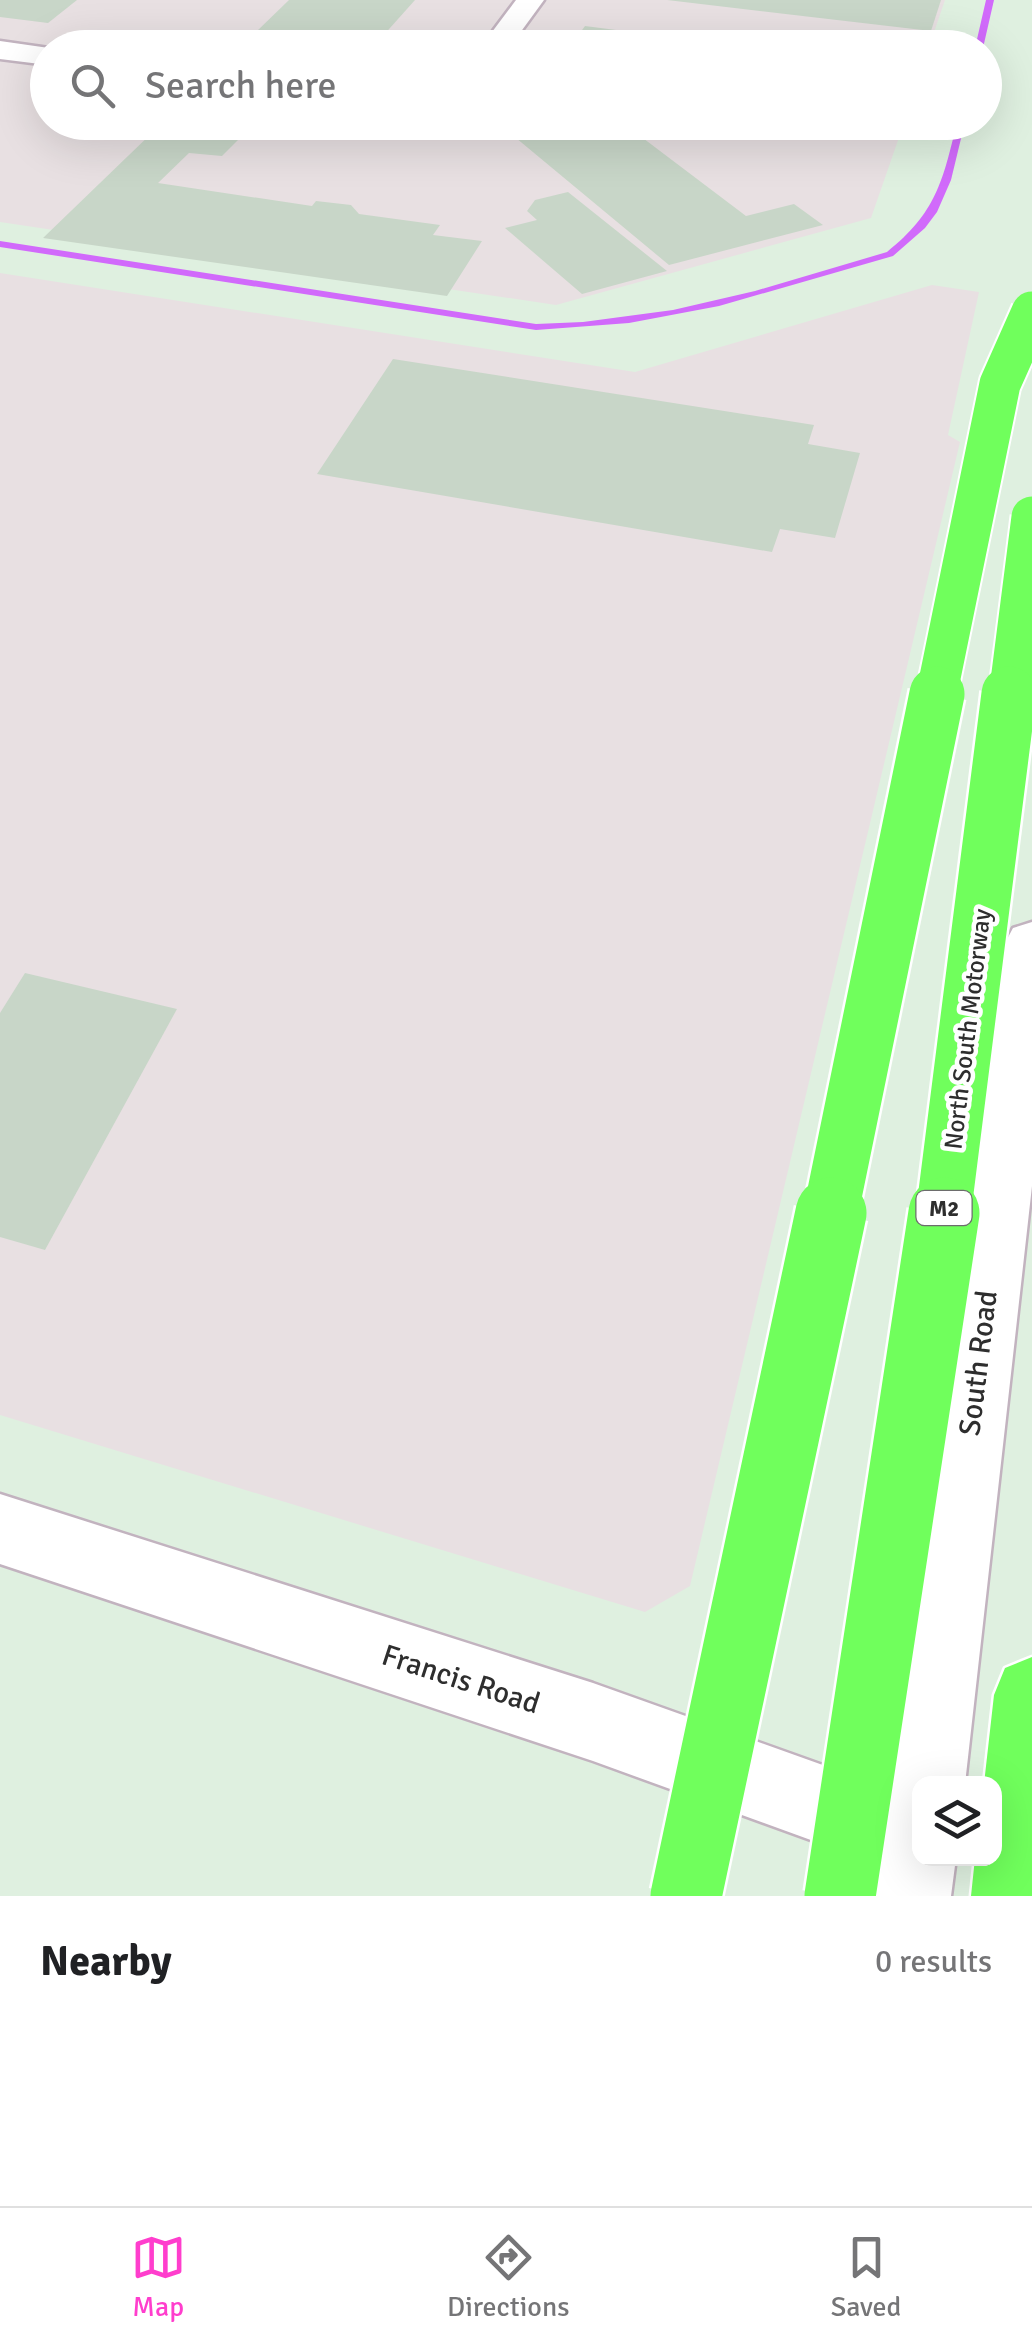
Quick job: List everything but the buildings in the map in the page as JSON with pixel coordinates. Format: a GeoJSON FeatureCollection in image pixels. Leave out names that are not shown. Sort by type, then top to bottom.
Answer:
{"type":"FeatureCollection","features":[{"type":"Feature","properties":{"kind":"highway"},"geometry":{"type":"LineString","coordinates":[[686,1896],[771,1507],[1000,384],[1032,311]]}},
{"type":"Feature","properties":{"kind":"highway","name":"North South Motorway"},"geometry":{"type":"LineString","coordinates":[[840,1896],[942,1218],[1032,517]]}},
{"type":"Feature","properties":{"kind":"highway"},"geometry":{"type":"LineString","coordinates":[[1012,1896],[1032,1695]]}},
{"type":"Feature","properties":{"kind":"street"},"geometry":{"type":"LineString","coordinates":[[508,30],[530,0]]}},
{"type":"Feature","properties":{"kind":"street"},"geometry":{"type":"LineString","coordinates":[[0,50],[30,54]]}},
{"type":"Feature","properties":{"kind":"street","name":"South Road"},"geometry":{"type":"LineString","coordinates":[[926,1776],[1032,942]]}},
{"type":"Feature","properties":{"kind":"street","name":"Francis Road"},"geometry":{"type":"LineString","coordinates":[[0,1530],[593,1722],[912,1834]]}},
{"type":"Feature","properties":{"kind":"shaded area"},"geometry":{"type":"Polygon","coordinates":[[[0,0],[945,0],[935,30],[30,30],[30,140],[898,140],[871,218],[556,305],[0,222],[0,0]]]}},
{"type":"Feature","properties":{"kind":"shaded area"},"geometry":{"type":"Polygon","coordinates":[[[0,273],[635,372],[932,285],[979,292],[948,435],[960,442],[690,1586],[645,1612],[0,1415],[0,273]]]}},
{"type":"Feature","properties":{"kind":"waterway"},"geometry":{"type":"LineString","coordinates":[[983,30],[990,0]]}},
{"type":"Feature","properties":{"kind":"waterway"},"geometry":{"type":"LineString","coordinates":[[0,244],[536,327],[629,320],[716,304],[890,254],[932,212],[946,180],[956,140]]}}]}
